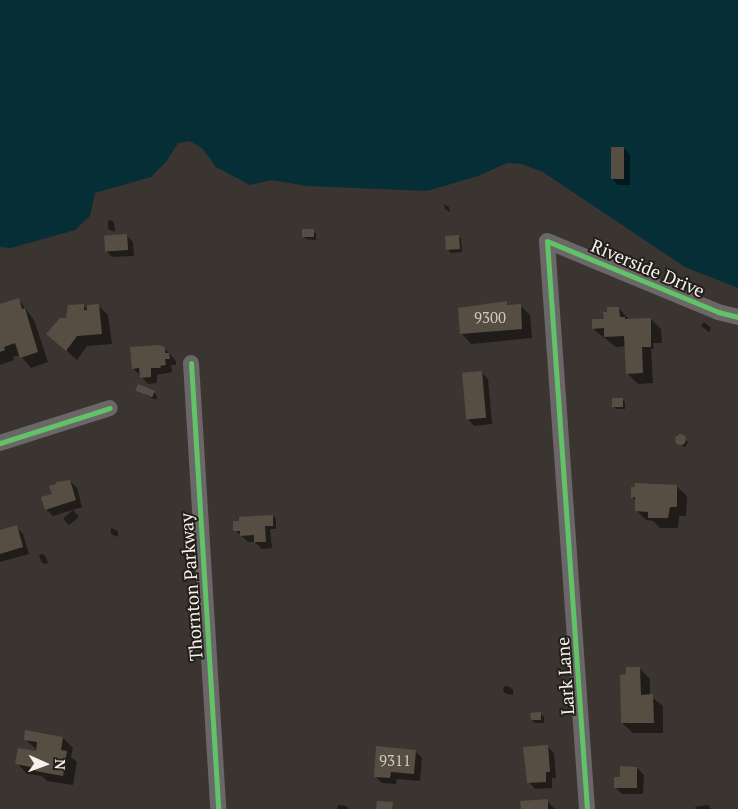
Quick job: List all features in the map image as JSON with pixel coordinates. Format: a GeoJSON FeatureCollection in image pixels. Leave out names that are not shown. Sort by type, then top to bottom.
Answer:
{"type":"FeatureCollection","features":[{"type":"Feature","properties":{"kind":"street","name":"Riverside Drive"},"geometry":{"type":"LineString","coordinates":[[548,242],[718,312],[738,317]]}},
{"type":"Feature","properties":{"kind":"street","name":"Lark Lane"},"geometry":{"type":"LineString","coordinates":[[548,242],[587,809]]}},
{"type":"Feature","properties":{"kind":"street","name":"Thornton Parkway"},"geometry":{"type":"LineString","coordinates":[[191,363],[218,809]]}},
{"type":"Feature","properties":{"kind":"street"},"geometry":{"type":"LineString","coordinates":[[0,442],[110,408]]}},
{"type":"Feature","properties":{"kind":"water"},"geometry":{"type":"Polygon","coordinates":[[[0,0],[738,0],[738,288],[685,267],[543,172],[522,164],[507,163],[478,176],[427,191],[308,186],[271,180],[250,185],[216,167],[203,149],[190,141],[178,143],[166,162],[151,177],[95,193],[90,216],[75,230],[11,248],[0,247],[0,0]]]}},
{"type":"Feature","properties":{"kind":"building"},"geometry":{"type":"Polygon","coordinates":[[[611,147],[624,147],[624,179],[611,179],[611,147]]]}},
{"type":"Feature","properties":{"kind":"building"},"geometry":{"type":"Polygon","coordinates":[[[302,229],[314,229],[314,237],[302,237],[302,229]]]}},
{"type":"Feature","properties":{"kind":"building"},"geometry":{"type":"Polygon","coordinates":[[[127,234],[128,250],[105,252],[104,236],[127,234]]]}},
{"type":"Feature","properties":{"kind":"building"},"geometry":{"type":"Polygon","coordinates":[[[459,235],[460,249],[446,250],[445,236],[459,235]]]}},
{"type":"Feature","properties":{"kind":"building"},"geometry":{"type":"Polygon","coordinates":[[[19,298],[22,309],[25,308],[38,352],[20,358],[15,343],[4,347],[5,350],[0,352],[0,304],[19,298]]]}},
{"type":"Feature","properties":{"kind":"building"},"geometry":{"type":"Polygon","coordinates":[[[507,301],[507,305],[521,304],[522,329],[460,334],[458,308],[507,301]]]}},
{"type":"Feature","properties":{"kind":"building"},"geometry":{"type":"Polygon","coordinates":[[[84,304],[84,310],[87,310],[87,305],[99,304],[102,334],[77,336],[66,351],[46,334],[60,318],[66,318],[68,305],[84,304]]]}},
{"type":"Feature","properties":{"kind":"building"},"geometry":{"type":"Polygon","coordinates":[[[607,307],[619,307],[620,317],[625,317],[625,319],[651,318],[651,347],[642,347],[643,373],[626,374],[624,336],[604,337],[604,328],[592,329],[592,319],[604,319],[603,312],[607,312],[607,307]]]}},
{"type":"Feature","properties":{"kind":"building"},"geometry":{"type":"Polygon","coordinates":[[[159,345],[165,347],[165,353],[169,353],[170,359],[165,359],[166,365],[160,366],[161,368],[151,368],[151,377],[140,378],[139,368],[132,369],[130,347],[159,345]]]}},
{"type":"Feature","properties":{"kind":"building"},"geometry":{"type":"Polygon","coordinates":[[[482,371],[486,418],[466,420],[462,373],[482,371]]]}},
{"type":"Feature","properties":{"kind":"building"},"geometry":{"type":"Polygon","coordinates":[[[138,384],[155,391],[152,397],[135,390],[138,384]]]}},
{"type":"Feature","properties":{"kind":"building"},"geometry":{"type":"Polygon","coordinates":[[[612,398],[623,398],[623,407],[612,407],[612,398]]]}},
{"type":"Feature","properties":{"kind":"building"},"geometry":{"type":"Polygon","coordinates":[[[680,433],[686,439],[680,445],[674,439],[680,433]]]}},
{"type":"Feature","properties":{"kind":"building"},"geometry":{"type":"Polygon","coordinates":[[[70,480],[76,500],[45,510],[41,497],[52,494],[49,486],[56,484],[56,482],[70,480]]]}},
{"type":"Feature","properties":{"kind":"building"},"geometry":{"type":"Polygon","coordinates":[[[635,483],[677,485],[677,507],[670,507],[668,518],[648,518],[648,512],[635,511],[635,497],[631,498],[631,487],[635,487],[635,483]]]}},
{"type":"Feature","properties":{"kind":"building"},"geometry":{"type":"Polygon","coordinates":[[[273,515],[273,526],[265,526],[266,542],[254,542],[254,535],[240,536],[240,531],[233,531],[233,521],[239,521],[239,517],[273,515]]]}},
{"type":"Feature","properties":{"kind":"building"},"geometry":{"type":"Polygon","coordinates":[[[17,525],[23,547],[0,554],[0,530],[17,525]]]}},
{"type":"Feature","properties":{"kind":"building"},"geometry":{"type":"Polygon","coordinates":[[[626,667],[640,667],[641,695],[653,694],[654,723],[621,723],[620,675],[626,674],[626,667]]]}},
{"type":"Feature","properties":{"kind":"building"},"geometry":{"type":"Polygon","coordinates":[[[541,712],[541,720],[531,720],[530,713],[541,712]]]}},
{"type":"Feature","properties":{"kind":"building"},"geometry":{"type":"Polygon","coordinates":[[[25,730],[63,737],[61,750],[67,751],[63,776],[35,771],[36,768],[15,764],[18,748],[36,751],[37,742],[24,740],[25,730]]]}},
{"type":"Feature","properties":{"kind":"building"},"geometry":{"type":"Polygon","coordinates":[[[548,745],[550,772],[546,772],[546,782],[527,783],[523,747],[548,745]]]}},
{"type":"Feature","properties":{"kind":"building"},"geometry":{"type":"Polygon","coordinates":[[[376,746],[416,750],[414,774],[391,772],[390,778],[374,777],[376,746]]]}},
{"type":"Feature","properties":{"kind":"building"},"geometry":{"type":"Polygon","coordinates":[[[620,766],[637,767],[637,788],[614,788],[614,777],[620,777],[620,766]]]}},
{"type":"Feature","properties":{"kind":"building"},"geometry":{"type":"Polygon","coordinates":[[[548,799],[548,809],[521,809],[520,801],[548,799]]]}},
{"type":"Feature","properties":{"kind":"building"},"geometry":{"type":"Polygon","coordinates":[[[377,801],[393,802],[392,809],[376,809],[377,801]]]}},
{"type":"Feature","properties":{"kind":"cycle path"},"geometry":{"type":"LineString","coordinates":[[587,809],[547,241],[718,312],[738,317]]}},
{"type":"Feature","properties":{"kind":"cycle path"},"geometry":{"type":"LineString","coordinates":[[191,363],[218,809]]}},
{"type":"Feature","properties":{"kind":"cycle path"},"geometry":{"type":"LineString","coordinates":[[0,443],[110,408]]}}]}
